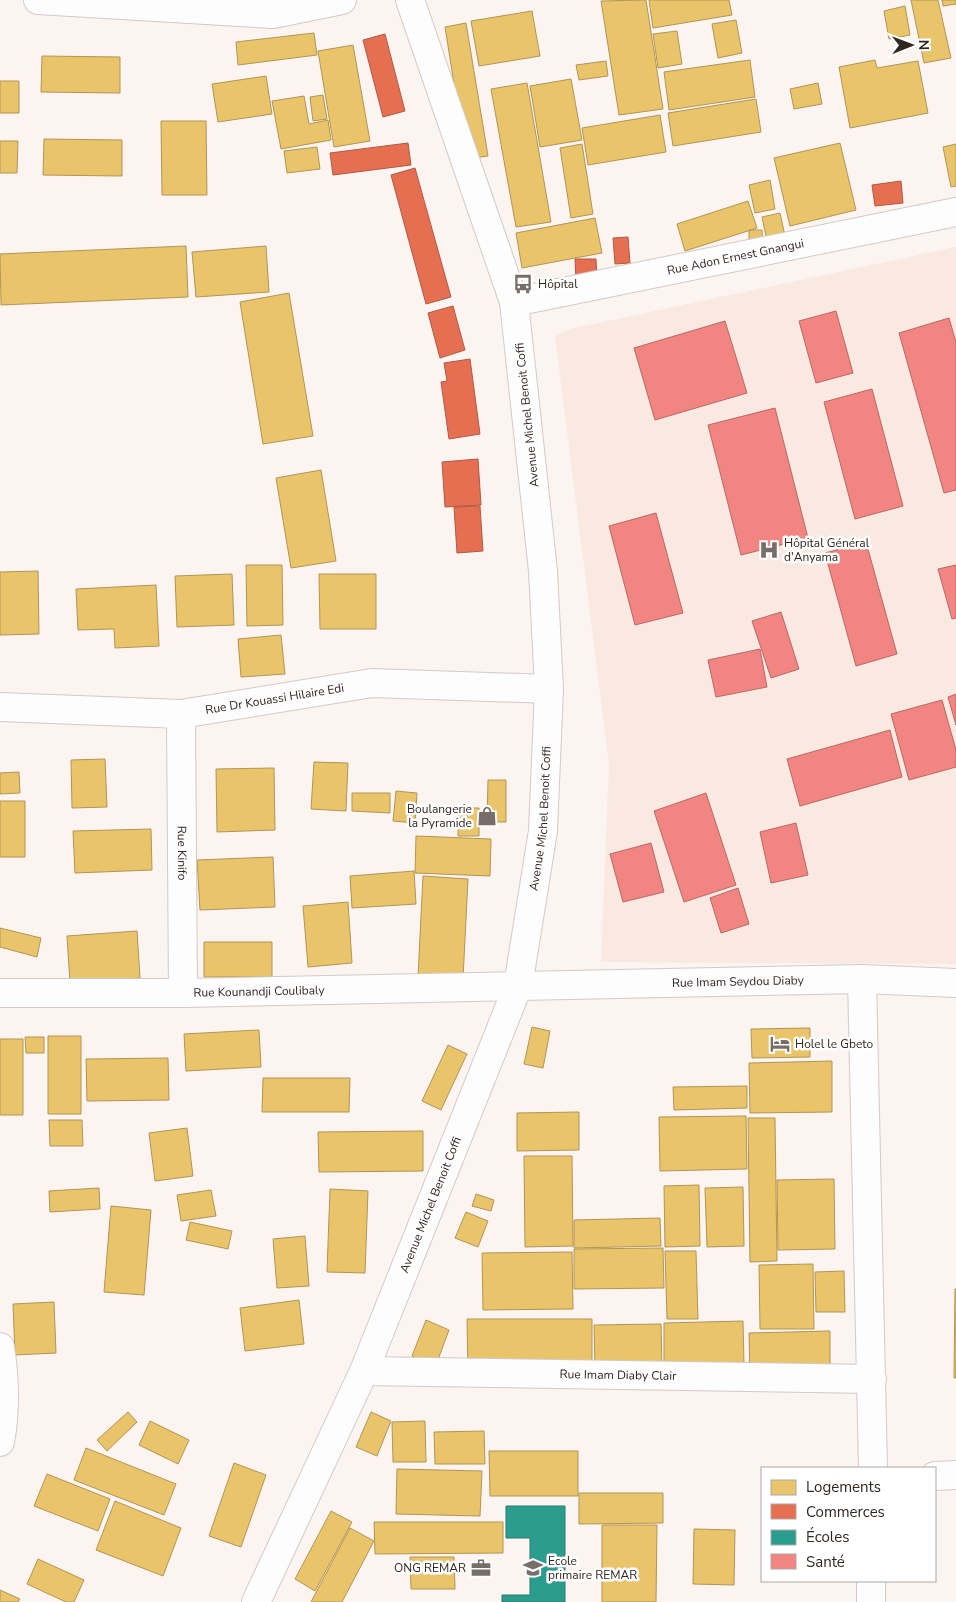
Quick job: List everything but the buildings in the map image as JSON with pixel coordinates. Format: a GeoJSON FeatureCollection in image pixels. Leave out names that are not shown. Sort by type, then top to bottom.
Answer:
{"type":"FeatureCollection","features":[{"type":"Feature","properties":{"kind":"street"},"geometry":{"type":"LineString","coordinates":[[38,0],[273,14],[342,0]]}},
{"type":"Feature","properties":{"kind":"street","name":"Avenue Michel Benoit Coffi"},"geometry":{"type":"LineString","coordinates":[[256,1602],[364,1370],[518,986],[543,831],[549,689],[543,571],[514,302],[410,0]]}},
{"type":"Feature","properties":{"kind":"street","name":"Rue Adon Ernest Gnangui"},"geometry":{"type":"LineString","coordinates":[[514,302],[956,212]]}},
{"type":"Feature","properties":{"kind":"street","name":"Rue Dr Kouassi Hilaire Edi"},"geometry":{"type":"LineString","coordinates":[[0,707],[181,714],[372,683],[549,689]]}},
{"type":"Feature","properties":{"kind":"street","name":"Rue Kinifo"},"geometry":{"type":"LineString","coordinates":[[181,714],[183,993]]}},
{"type":"Feature","properties":{"kind":"street"},"geometry":{"type":"LineString","coordinates":[[862,980],[873,1467]]}},
{"type":"Feature","properties":{"kind":"street","name":"Rue Imam Seydou Diaby"},"geometry":{"type":"LineString","coordinates":[[518,986],[862,980],[956,983]]}},
{"type":"Feature","properties":{"kind":"street","name":"Rue Kounandji Coulibaly"},"geometry":{"type":"LineString","coordinates":[[0,993],[183,993],[518,986]]}},
{"type":"Feature","properties":{"kind":"street"},"geometry":{"type":"LineString","coordinates":[[0,1347],[5,1375],[4,1422],[0,1442]]}},
{"type":"Feature","properties":{"kind":"street","name":"Rue Imam Diaby Clair"},"geometry":{"type":"LineString","coordinates":[[364,1370],[872,1379]]}},
{"type":"Feature","properties":{"kind":"street"},"geometry":{"type":"LineString","coordinates":[[936,1476],[956,1476]]}},
{"type":"Feature","properties":{"kind":"street"},"geometry":{"type":"LineString","coordinates":[[871,1582],[871,1602]]}},
{"type":"Feature","properties":{"kind":"shaded area","name":"Hôpital Général d'Anyama"},"geometry":{"type":"Polygon","coordinates":[[[956,247],[956,964],[601,962],[609,764],[555,336],[570,329],[956,247]]]}},
{"type":"Feature","properties":{"kind":"place","name":"Hôpital"},"geometry":{"type":"Point","coordinates":[523,284]}},
{"type":"Feature","properties":{"kind":"place","name":"Hôpital Général d'Anyama"},"geometry":{"type":"Point","coordinates":[769,550]}},
{"type":"Feature","properties":{"kind":"place","name":"Boulangerie la Pyramide"},"geometry":{"type":"Point","coordinates":[487,816]}},
{"type":"Feature","properties":{"kind":"place","name":"Holel le Gbeto"},"geometry":{"type":"Point","coordinates":[780,1044]}},
{"type":"Feature","properties":{"kind":"place","name":"ONG REMAR"},"geometry":{"type":"Point","coordinates":[481,1568]}},
{"type":"Feature","properties":{"kind":"place","name":"Ecole primaire REMAR"},"geometry":{"type":"Point","coordinates":[533,1568]}}]}
